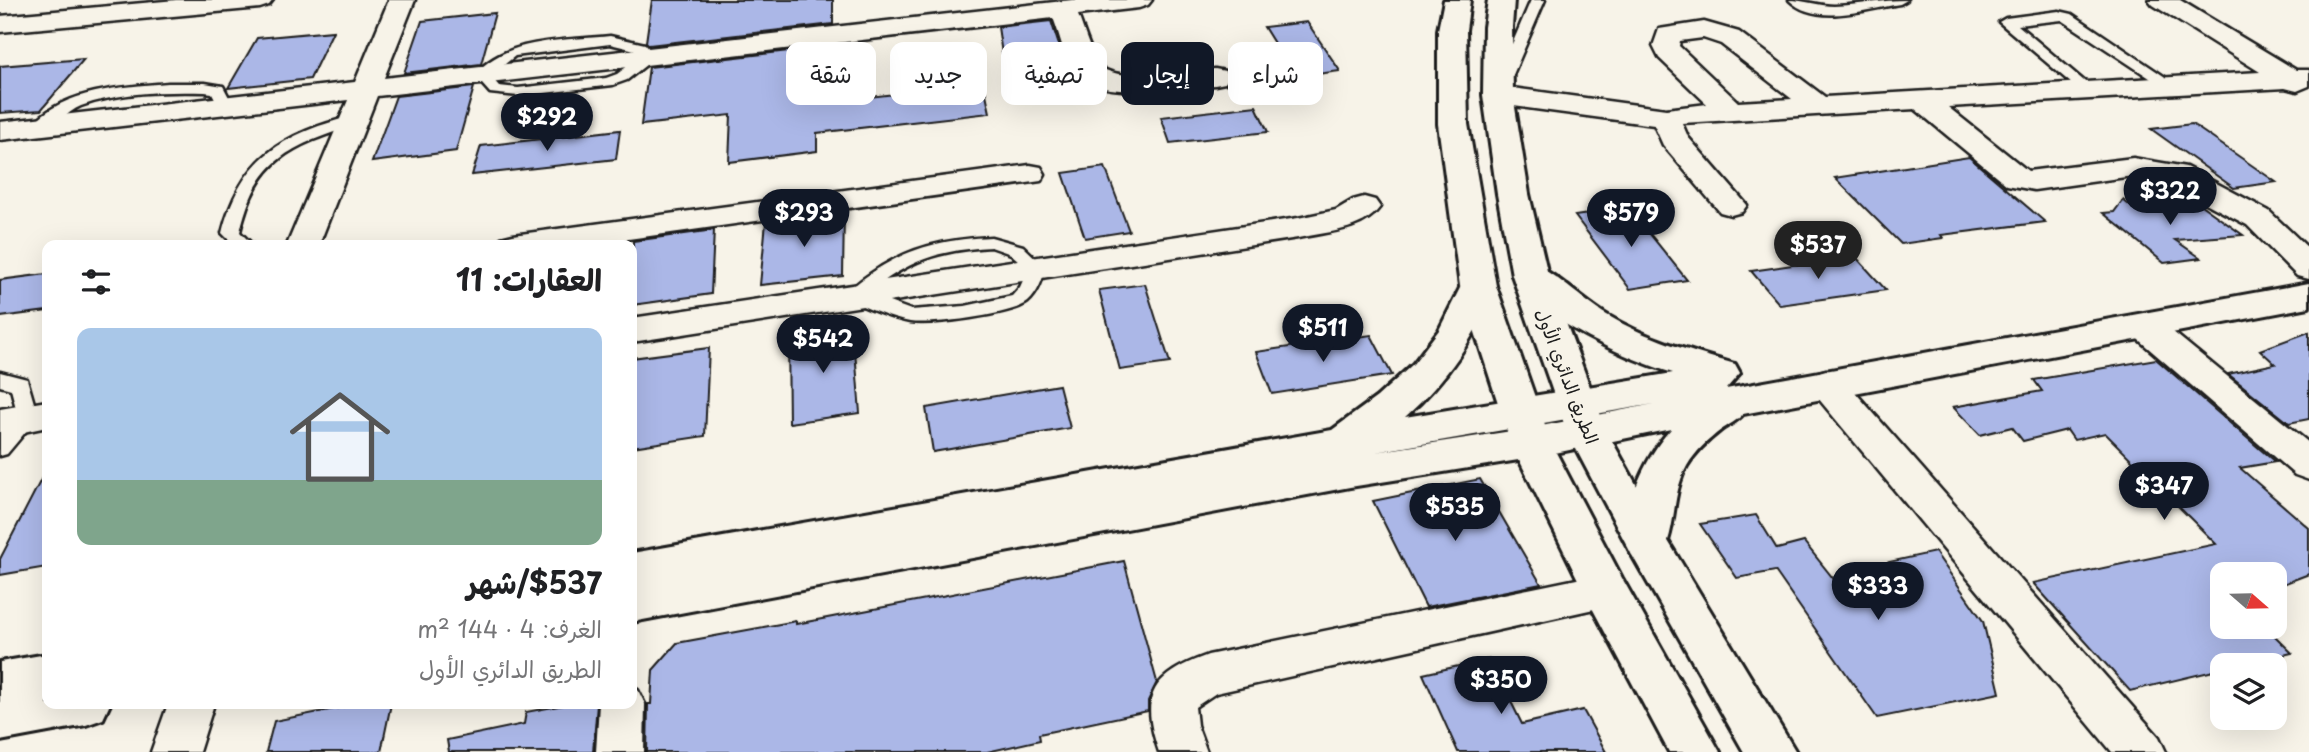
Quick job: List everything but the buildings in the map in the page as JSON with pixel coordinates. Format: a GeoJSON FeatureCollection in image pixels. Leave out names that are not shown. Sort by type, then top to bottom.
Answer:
{"type":"FeatureCollection","features":[{"type":"Feature","properties":{"kind":"main road"},"geometry":{"type":"LineString","coordinates":[[1457,0],[1452,30],[1453,124],[1478,286],[1525,427],[1606,592],[1695,752]]}},
{"type":"Feature","properties":{"kind":"main road","name":"الطريق الدائري الأول"},"geometry":{"type":"LineString","coordinates":[[1501,0],[1498,27],[1498,95],[1513,194],[1530,275],[1581,416],[1647,542],[1771,752]]}},
{"type":"Feature","properties":{"kind":"main road"},"geometry":{"type":"LineString","coordinates":[[637,602],[1350,471],[1525,427],[1739,389],[2309,274]]}},
{"type":"Feature","properties":{"kind":"main road"},"geometry":{"type":"LineString","coordinates":[[1530,275],[1558,302],[1595,327],[1639,349],[1688,366],[1739,389],[1826,383],[2309,295]]}},
{"type":"Feature","properties":{"kind":"main road"},"geometry":{"type":"LineString","coordinates":[[1335,445],[1380,417],[1416,386],[1445,354],[1465,320],[1478,286]]}},
{"type":"Feature","properties":{"kind":"main road"},"geometry":{"type":"LineString","coordinates":[[1647,542],[1651,505],[1662,471],[1681,442],[1739,389]]}},
{"type":"Feature","properties":{"kind":"main road"},"geometry":{"type":"LineString","coordinates":[[637,570],[1335,445],[1525,427]]}},
{"type":"Feature","properties":{"kind":"main road"},"geometry":{"type":"LineString","coordinates":[[0,683],[42,676]]}},
{"type":"Feature","properties":{"kind":"main road"},"geometry":{"type":"LineString","coordinates":[[0,719],[57,709]]}},
{"type":"Feature","properties":{"kind":"street"},"geometry":{"type":"LineString","coordinates":[[0,24],[260,0]]}},
{"type":"Feature","properties":{"kind":"street"},"geometry":{"type":"LineString","coordinates":[[305,240],[402,0]]}},
{"type":"Feature","properties":{"kind":"street"},"geometry":{"type":"LineString","coordinates":[[0,131],[224,103],[1139,0]]}},
{"type":"Feature","properties":{"kind":"street"},"geometry":{"type":"LineString","coordinates":[[2162,0],[2304,83]]}},
{"type":"Feature","properties":{"kind":"street"},"geometry":{"type":"LineString","coordinates":[[1063,9],[1087,70],[1093,75],[1117,82],[1215,77]]}},
{"type":"Feature","properties":{"kind":"street"},"geometry":{"type":"LineString","coordinates":[[1731,111],[1669,52],[1666,46],[1668,36],[1704,30],[1730,38],[1820,107]]}},
{"type":"Feature","properties":{"kind":"street"},"geometry":{"type":"LineString","coordinates":[[1498,95],[1666,118],[1673,114],[2174,87],[2304,83]]}},
{"type":"Feature","properties":{"kind":"street"},"geometry":{"type":"LineString","coordinates":[[1923,102],[2018,178],[2034,181],[2133,167],[2165,171],[2188,180],[2259,218],[2309,268]]}},
{"type":"Feature","properties":{"kind":"street"},"geometry":{"type":"LineString","coordinates":[[1666,118],[1674,139],[1731,205]]}},
{"type":"Feature","properties":{"kind":"street"},"geometry":{"type":"LineString","coordinates":[[549,240],[1030,174]]}},
{"type":"Feature","properties":{"kind":"street"},"geometry":{"type":"LineString","coordinates":[[637,329],[1298,228],[1346,218],[1364,207]]}},
{"type":"Feature","properties":{"kind":"street"},"geometry":{"type":"LineString","coordinates":[[2144,326],[2309,465]]}},
{"type":"Feature","properties":{"kind":"street"},"geometry":{"type":"LineString","coordinates":[[1826,383],[2142,752]]}},
{"type":"Feature","properties":{"kind":"street"},"geometry":{"type":"LineString","coordinates":[[1183,752],[1171,720],[1172,702],[1184,686],[1208,675],[1606,592]]}},
{"type":"Feature","properties":{"kind":"street"},"geometry":{"type":"LineString","coordinates":[[175,752],[189,709]]}},
{"type":"Feature","properties":{"kind":"street"},"geometry":{"type":"LineString","coordinates":[[620,752],[622,709]]}},
{"type":"Feature","properties":{"kind":"lane"},"geometry":{"type":"LineString","coordinates":[[1498,95],[1538,0]]}},
{"type":"Feature","properties":{"kind":"lane"},"geometry":{"type":"LineString","coordinates":[[1796,0],[1814,8],[1830,10],[1900,0]]}},
{"type":"Feature","properties":{"kind":"lane"},"geometry":{"type":"LineString","coordinates":[[2090,92],[2006,22],[2059,15],[2067,17],[2174,87]]}},
{"type":"Feature","properties":{"kind":"lane"},"geometry":{"type":"LineString","coordinates":[[239,240],[231,233],[235,211],[262,165],[288,143],[353,121]]}},
{"type":"Feature","properties":{"kind":"lane"},"geometry":{"type":"LineString","coordinates":[[0,379],[20,384],[25,418],[0,449]]}}]}
